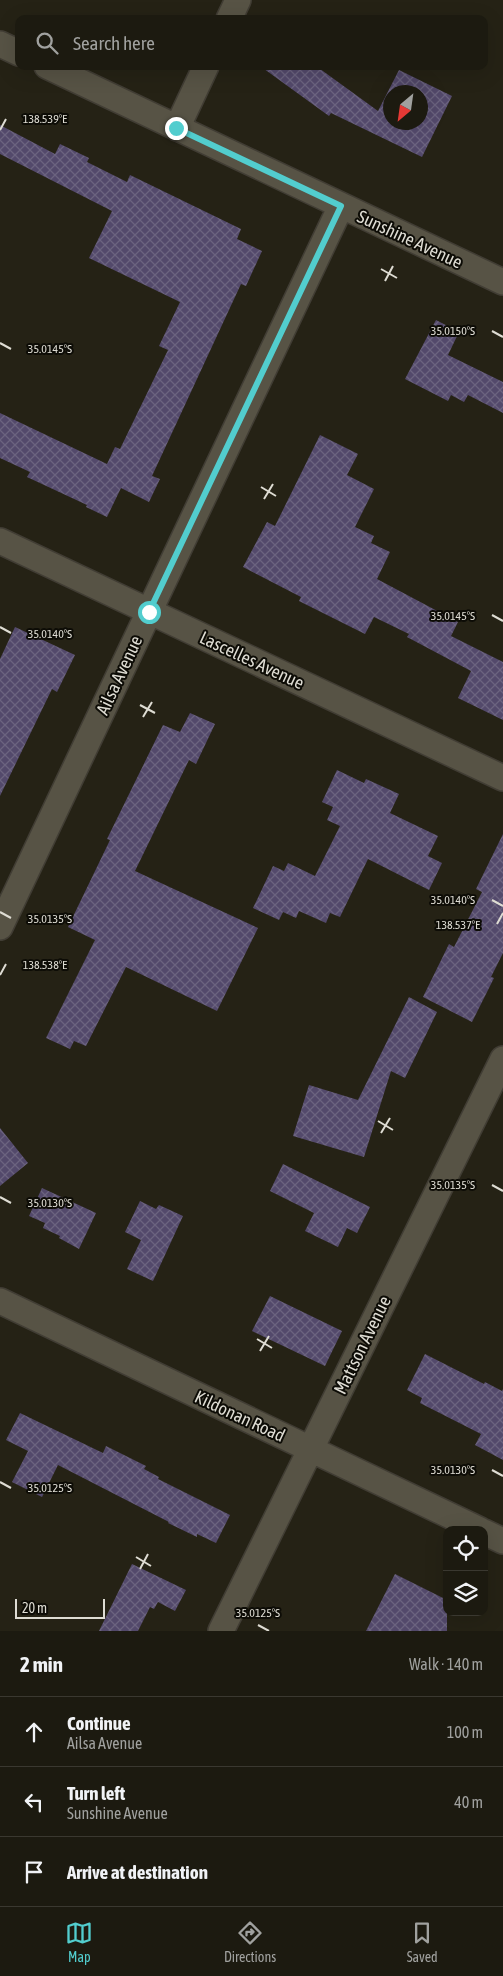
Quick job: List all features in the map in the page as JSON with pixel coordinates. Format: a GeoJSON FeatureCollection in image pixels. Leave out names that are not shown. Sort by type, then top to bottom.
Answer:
{"type":"FeatureCollection","features":[{"type":"Feature","properties":{"kind":"street"},"geometry":{"type":"LineString","coordinates":[[231,15],[238,0]]}},
{"type":"Feature","properties":{"kind":"street"},"geometry":{"type":"LineString","coordinates":[[0,44],[15,51]]}},
{"type":"Feature","properties":{"kind":"street","name":"Sunshine Avenue"},"geometry":{"type":"LineString","coordinates":[[55,70],[503,282]]}},
{"type":"Feature","properties":{"kind":"street"},"geometry":{"type":"LineString","coordinates":[[176,128],[204,70]]}},
{"type":"Feature","properties":{"kind":"street","name":"Ailsa Avenue"},"geometry":{"type":"LineString","coordinates":[[0,927],[341,206]]}},
{"type":"Feature","properties":{"kind":"street","name":"Lascelles Avenue"},"geometry":{"type":"LineString","coordinates":[[0,541],[503,778]]}},
{"type":"Feature","properties":{"kind":"street","name":"Mattson Avenue"},"geometry":{"type":"LineString","coordinates":[[221,1631],[503,1059]]}},
{"type":"Feature","properties":{"kind":"street","name":"Kildonan Road"},"geometry":{"type":"LineString","coordinates":[[0,1301],[472,1526]]}},
{"type":"Feature","properties":{"kind":"street"},"geometry":{"type":"LineString","coordinates":[[488,1534],[503,1541]]}},
{"type":"Feature","properties":{"kind":"building"},"geometry":{"type":"Polygon","coordinates":[[[266,70],[322,70],[378,111],[383,101],[383,130],[428,130],[428,85],[391,85],[399,70],[452,96],[422,157],[331,113],[329,116],[266,70]]]}},
{"type":"Feature","properties":{"kind":"building"},"geometry":{"type":"Polygon","coordinates":[[[0,125],[55,154],[60,144],[89,158],[87,162],[127,182],[130,175],[241,229],[237,239],[262,251],[246,286],[241,284],[152,476],[160,479],[149,502],[121,488],[107,517],[86,507],[87,505],[27,477],[30,472],[0,458],[0,413],[107,464],[115,447],[120,449],[168,350],[159,346],[180,302],[89,258],[112,211],[0,154],[0,125]]]}},
{"type":"Feature","properties":{"kind":"building"},"geometry":{"type":"Polygon","coordinates":[[[436,320],[459,332],[448,355],[503,382],[503,413],[468,395],[464,402],[451,395],[448,401],[405,379],[436,320]]]}},
{"type":"Feature","properties":{"kind":"building"},"geometry":{"type":"Polygon","coordinates":[[[320,435],[358,454],[347,475],[374,489],[355,527],[374,536],[371,543],[390,552],[377,579],[458,622],[451,636],[503,662],[503,720],[458,698],[471,671],[407,637],[409,634],[374,617],[365,634],[299,601],[301,597],[243,567],[267,522],[275,526],[320,435]]]}},
{"type":"Feature","properties":{"kind":"building"},"geometry":{"type":"Polygon","coordinates":[[[15,627],[75,655],[57,692],[52,689],[0,796],[0,659],[15,627]]]}},
{"type":"Feature","properties":{"kind":"building"},"geometry":{"type":"Polygon","coordinates":[[[190,713],[215,724],[196,764],[189,760],[135,871],[258,928],[217,1011],[126,967],[86,1046],[74,1041],[70,1049],[46,1038],[95,940],[68,927],[110,840],[107,839],[163,725],[180,732],[190,713]]]}},
{"type":"Feature","properties":{"kind":"building"},"geometry":{"type":"Polygon","coordinates":[[[337,770],[364,783],[366,779],[399,794],[390,813],[438,836],[428,856],[442,863],[429,890],[368,859],[340,917],[330,913],[326,923],[299,911],[296,918],[283,912],[279,920],[253,908],[273,866],[284,871],[288,863],[315,876],[340,826],[327,820],[333,807],[322,802],[337,770]]]}},
{"type":"Feature","properties":{"kind":"building"},"geometry":{"type":"Polygon","coordinates":[[[503,834],[503,953],[491,977],[494,978],[472,1022],[423,997],[449,944],[454,947],[482,892],[476,889],[503,834]]]}},
{"type":"Feature","properties":{"kind":"building"},"geometry":{"type":"Polygon","coordinates":[[[409,997],[437,1012],[405,1078],[391,1071],[364,1157],[293,1136],[309,1085],[358,1100],[409,997]]]}},
{"type":"Feature","properties":{"kind":"building"},"geometry":{"type":"Polygon","coordinates":[[[0,1128],[28,1163],[0,1186],[0,1128]]]}},
{"type":"Feature","properties":{"kind":"building"},"geometry":{"type":"Polygon","coordinates":[[[283,1164],[370,1207],[357,1233],[347,1228],[338,1247],[305,1231],[314,1213],[270,1191],[283,1164]]]}},
{"type":"Feature","properties":{"kind":"building"},"geometry":{"type":"Polygon","coordinates":[[[42,1188],[96,1213],[79,1249],[59,1238],[60,1236],[43,1228],[45,1223],[29,1216],[42,1188]]]}},
{"type":"Feature","properties":{"kind":"building"},"geometry":{"type":"Polygon","coordinates":[[[140,1201],[156,1209],[159,1205],[183,1216],[153,1281],[127,1269],[141,1240],[125,1232],[140,1201]]]}},
{"type":"Feature","properties":{"kind":"building"},"geometry":{"type":"Polygon","coordinates":[[[270,1296],[342,1331],[325,1366],[252,1331],[270,1296]]]}},
{"type":"Feature","properties":{"kind":"building"},"geometry":{"type":"Polygon","coordinates":[[[425,1354],[484,1384],[485,1382],[502,1391],[503,1389],[503,1460],[475,1445],[481,1434],[420,1403],[422,1398],[407,1390],[425,1354]]]}},
{"type":"Feature","properties":{"kind":"building"},"geometry":{"type":"Polygon","coordinates":[[[20,1413],[103,1453],[106,1446],[146,1466],[144,1469],[159,1477],[158,1479],[230,1515],[216,1543],[197,1534],[197,1537],[168,1523],[58,1465],[42,1497],[12,1482],[28,1451],[6,1440],[20,1413]]]}},
{"type":"Feature","properties":{"kind":"building"},"geometry":{"type":"Polygon","coordinates":[[[132,1564],[186,1590],[175,1611],[158,1602],[154,1609],[150,1607],[138,1631],[99,1631],[132,1564]]]}},
{"type":"Feature","properties":{"kind":"building"},"geometry":{"type":"Polygon","coordinates":[[[395,1574],[443,1598],[443,1616],[447,1616],[447,1631],[366,1631],[395,1574]]]}},
{"type":"Feature","properties":{"kind":"route"},"geometry":{"type":"LineString","coordinates":[[149,612],[341,206],[176,128]]}}]}
